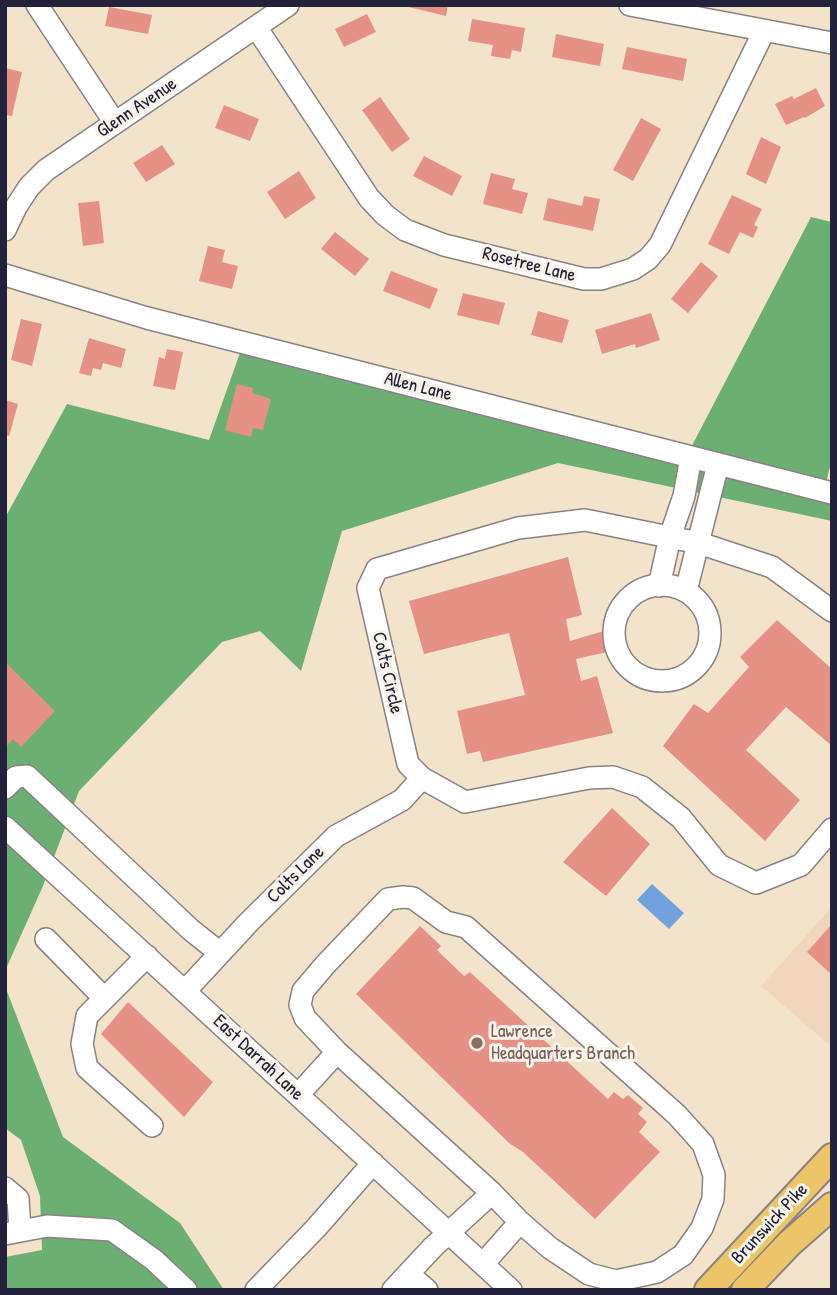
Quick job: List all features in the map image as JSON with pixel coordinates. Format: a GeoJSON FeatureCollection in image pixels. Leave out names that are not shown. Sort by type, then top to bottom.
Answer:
{"type":"FeatureCollection","features":[{"type":"Feature","properties":{"kind":"main road","name":"Brunswick Pike"},"geometry":{"type":"LineString","coordinates":[[708,1290],[832,1157]]}},
{"type":"Feature","properties":{"kind":"main road","name":"Brunswick Pike"},"geometry":{"type":"LineString","coordinates":[[745,1290],[790,1243],[832,1206]]}},
{"type":"Feature","properties":{"kind":"street"},"geometry":{"type":"LineString","coordinates":[[37,5],[115,123]]}},
{"type":"Feature","properties":{"kind":"street","name":"Glenn Avenue"},"geometry":{"type":"LineString","coordinates":[[5,230],[29,187],[46,170],[289,5]]}},
{"type":"Feature","properties":{"kind":"street"},"geometry":{"type":"LineString","coordinates":[[630,5],[832,43]]}},
{"type":"Feature","properties":{"kind":"street","name":"Rosetree Lane"},"geometry":{"type":"LineString","coordinates":[[256,27],[369,198],[395,222],[423,239],[584,279],[601,279],[633,269],[648,259],[660,245],[764,31]]}},
{"type":"Feature","properties":{"kind":"street","name":"Allen Lane"},"geometry":{"type":"LineString","coordinates":[[5,275],[147,317],[832,493]]}},
{"type":"Feature","properties":{"kind":"street"},"geometry":{"type":"LineString","coordinates":[[659,586],[670,537],[684,496],[691,457]]}},
{"type":"Feature","properties":{"kind":"street"},"geometry":{"type":"LineString","coordinates":[[686,591],[719,464]]}},
{"type":"Feature","properties":{"kind":"street","name":"Colts Circle"},"geometry":{"type":"LineString","coordinates":[[422,778],[408,764],[373,616],[368,588],[377,569],[518,528],[585,520],[699,543],[772,567],[832,611]]}},
{"type":"Feature","properties":{"kind":"street"},"geometry":{"type":"LineString","coordinates":[[659,586],[686,591],[698,601],[707,616],[710,632],[708,648],[700,662],[688,673],[672,680],[641,676],[628,667],[619,655],[614,641],[614,625],[628,598],[640,589],[659,586]]}},
{"type":"Feature","properties":{"kind":"street"},"geometry":{"type":"LineString","coordinates":[[5,788],[16,777],[27,776],[191,930],[220,953]]}},
{"type":"Feature","properties":{"kind":"street"},"geometry":{"type":"LineString","coordinates":[[422,778],[466,802],[589,778],[613,777],[642,787],[681,818],[719,865],[756,883],[801,865],[832,829]]}},
{"type":"Feature","properties":{"kind":"street","name":"Colts Lane"},"geometry":{"type":"LineString","coordinates":[[185,991],[336,836],[401,800],[422,778]]}},
{"type":"Feature","properties":{"kind":"street","name":"East Darrah Lane"},"geometry":{"type":"LineString","coordinates":[[5,827],[511,1290]]}},
{"type":"Feature","properties":{"kind":"street"},"geometry":{"type":"LineString","coordinates":[[413,898],[446,922],[467,927],[677,1115],[704,1144],[714,1175],[713,1199],[702,1228],[683,1255],[657,1272],[616,1281],[589,1274],[550,1248],[520,1222],[492,1193],[337,1052],[305,1018],[300,1004],[303,991],[388,899],[413,898]]}},
{"type":"Feature","properties":{"kind":"street"},"geometry":{"type":"LineString","coordinates":[[46,939],[104,998]]}},
{"type":"Feature","properties":{"kind":"street"},"geometry":{"type":"LineString","coordinates":[[147,956],[87,1016],[82,1044],[87,1068],[152,1126]]}},
{"type":"Feature","properties":{"kind":"street"},"geometry":{"type":"LineString","coordinates":[[299,1095],[337,1052]]}},
{"type":"Feature","properties":{"kind":"street"},"geometry":{"type":"LineString","coordinates":[[256,1290],[316,1228],[373,1163]]}},
{"type":"Feature","properties":{"kind":"street"},"geometry":{"type":"LineString","coordinates":[[5,1188],[18,1199],[13,1232],[47,1226],[112,1230],[153,1260],[186,1290]]}},
{"type":"Feature","properties":{"kind":"street"},"geometry":{"type":"LineString","coordinates":[[393,1290],[492,1193]]}},
{"type":"Feature","properties":{"kind":"street"},"geometry":{"type":"LineString","coordinates":[[483,1264],[520,1222]]}},
{"type":"Feature","properties":{"kind":"street"},"geometry":{"type":"LineString","coordinates":[[408,1274],[427,1290]]}},
{"type":"Feature","properties":{"kind":"shaded area"},"geometry":{"type":"Polygon","coordinates":[[[832,907],[832,1047],[761,986],[832,907]]]}},
{"type":"Feature","properties":{"kind":"green space"},"geometry":{"type":"Polygon","coordinates":[[[811,217],[832,222],[832,458],[823,496],[832,499],[832,521],[558,463],[342,531],[301,671],[260,631],[222,642],[79,791],[43,886],[5,971],[5,518],[67,404],[209,440],[241,350],[684,461],[811,217]]]}},
{"type":"Feature","properties":{"kind":"green space"},"geometry":{"type":"Polygon","coordinates":[[[5,986],[63,1137],[180,1223],[224,1290],[5,1290],[5,1257],[42,1250],[40,1196],[21,1140],[5,1128],[5,986]]]}},
{"type":"Feature","properties":{"kind":"water"},"geometry":{"type":"Polygon","coordinates":[[[652,884],[684,913],[669,929],[637,900],[652,884]]]}},
{"type":"Feature","properties":{"kind":"building"},"geometry":{"type":"Polygon","coordinates":[[[400,5],[448,5],[446,16],[400,5]]]}},
{"type":"Feature","properties":{"kind":"building"},"geometry":{"type":"Polygon","coordinates":[[[109,7],[152,15],[148,34],[105,26],[109,7]]]}},
{"type":"Feature","properties":{"kind":"building"},"geometry":{"type":"Polygon","coordinates":[[[367,14],[376,32],[344,47],[335,29],[367,14]]]}},
{"type":"Feature","properties":{"kind":"building"},"geometry":{"type":"Polygon","coordinates":[[[472,19],[525,28],[521,52],[512,50],[510,59],[491,56],[493,45],[468,41],[472,19]]]}},
{"type":"Feature","properties":{"kind":"building"},"geometry":{"type":"Polygon","coordinates":[[[556,34],[604,44],[600,66],[552,57],[556,34]]]}},
{"type":"Feature","properties":{"kind":"building"},"geometry":{"type":"Polygon","coordinates":[[[627,47],[687,59],[683,81],[622,69],[627,47]]]}},
{"type":"Feature","properties":{"kind":"building"},"geometry":{"type":"Polygon","coordinates":[[[5,68],[22,72],[12,116],[5,115],[5,68]]]}},
{"type":"Feature","properties":{"kind":"building"},"geometry":{"type":"Polygon","coordinates":[[[816,88],[825,106],[786,125],[775,104],[792,96],[794,99],[816,88]]]}},
{"type":"Feature","properties":{"kind":"building"},"geometry":{"type":"Polygon","coordinates":[[[380,97],[410,139],[392,152],[362,110],[380,97]]]}},
{"type":"Feature","properties":{"kind":"building"},"geometry":{"type":"Polygon","coordinates":[[[224,105],[259,119],[250,141],[215,128],[224,105]]]}},
{"type":"Feature","properties":{"kind":"building"},"geometry":{"type":"Polygon","coordinates":[[[641,118],[661,129],[633,181],[613,170],[641,118]]]}},
{"type":"Feature","properties":{"kind":"building"},"geometry":{"type":"Polygon","coordinates":[[[761,137],[781,147],[766,184],[746,174],[761,137]]]}},
{"type":"Feature","properties":{"kind":"building"},"geometry":{"type":"Polygon","coordinates":[[[162,145],[175,164],[146,182],[133,163],[162,145]]]}},
{"type":"Feature","properties":{"kind":"building"},"geometry":{"type":"Polygon","coordinates":[[[424,156],[462,176],[452,196],[413,176],[424,156]]]}},
{"type":"Feature","properties":{"kind":"building"},"geometry":{"type":"Polygon","coordinates":[[[299,171],[316,198],[285,219],[267,192],[299,171]]]}},
{"type":"Feature","properties":{"kind":"building"},"geometry":{"type":"Polygon","coordinates":[[[491,173],[515,179],[512,189],[528,193],[522,214],[483,204],[491,173]]]}},
{"type":"Feature","properties":{"kind":"building"},"geometry":{"type":"Polygon","coordinates":[[[732,195],[762,209],[754,225],[758,227],[753,238],[740,232],[729,254],[708,244],[732,195]]]}},
{"type":"Feature","properties":{"kind":"building"},"geometry":{"type":"Polygon","coordinates":[[[584,196],[600,199],[593,231],[543,220],[548,198],[582,206],[584,196]]]}},
{"type":"Feature","properties":{"kind":"building"},"geometry":{"type":"Polygon","coordinates":[[[99,201],[104,243],[83,246],[78,203],[99,201]]]}},
{"type":"Feature","properties":{"kind":"building"},"geometry":{"type":"Polygon","coordinates":[[[335,232],[369,259],[355,276],[321,249],[335,232]]]}},
{"type":"Feature","properties":{"kind":"building"},"geometry":{"type":"Polygon","coordinates":[[[208,246],[225,250],[222,262],[238,266],[232,289],[199,281],[208,246]]]}},
{"type":"Feature","properties":{"kind":"building"},"geometry":{"type":"Polygon","coordinates":[[[701,262],[718,276],[688,313],[671,299],[701,262]]]}},
{"type":"Feature","properties":{"kind":"building"},"geometry":{"type":"Polygon","coordinates":[[[391,271],[438,289],[430,309],[383,291],[391,271]]]}},
{"type":"Feature","properties":{"kind":"building"},"geometry":{"type":"Polygon","coordinates":[[[463,293],[505,303],[499,325],[457,315],[463,293]]]}},
{"type":"Feature","properties":{"kind":"building"},"geometry":{"type":"Polygon","coordinates":[[[538,311],[569,320],[562,343],[531,335],[538,311]]]}},
{"type":"Feature","properties":{"kind":"building"},"geometry":{"type":"Polygon","coordinates":[[[651,313],[660,340],[636,348],[635,344],[602,354],[595,330],[651,313]]]}},
{"type":"Feature","properties":{"kind":"building"},"geometry":{"type":"Polygon","coordinates":[[[21,319],[42,324],[32,366],[11,360],[21,319]]]}},
{"type":"Feature","properties":{"kind":"building"},"geometry":{"type":"Polygon","coordinates":[[[89,338],[126,349],[121,368],[103,363],[101,370],[93,368],[91,376],[79,373],[89,338]]]}},
{"type":"Feature","properties":{"kind":"building"},"geometry":{"type":"Polygon","coordinates":[[[167,349],[183,352],[175,390],[153,386],[159,357],[165,359],[167,349]]]}},
{"type":"Feature","properties":{"kind":"building"},"geometry":{"type":"Polygon","coordinates":[[[237,384],[253,388],[252,393],[271,399],[263,430],[253,428],[251,437],[225,430],[237,384]]]}},
{"type":"Feature","properties":{"kind":"building"},"geometry":{"type":"Polygon","coordinates":[[[5,400],[18,404],[9,436],[5,435],[5,400]]]}},
{"type":"Feature","properties":{"kind":"building"},"geometry":{"type":"Polygon","coordinates":[[[568,557],[582,615],[566,619],[570,641],[607,630],[612,651],[576,659],[581,681],[597,676],[613,733],[483,762],[480,751],[467,754],[457,711],[525,695],[509,633],[424,654],[409,601],[568,557]]]}},
{"type":"Feature","properties":{"kind":"building"},"geometry":{"type":"Polygon","coordinates":[[[777,620],[832,669],[832,746],[786,707],[746,750],[800,800],[765,841],[663,746],[694,704],[708,713],[749,667],[740,657],[777,620]]]}},
{"type":"Feature","properties":{"kind":"building"},"geometry":{"type":"Polygon","coordinates":[[[5,662],[55,711],[21,747],[13,739],[5,748],[5,662]]]}},
{"type":"Feature","properties":{"kind":"building"},"geometry":{"type":"Polygon","coordinates":[[[612,808],[650,844],[606,896],[563,862],[612,808]]]}},
{"type":"Feature","properties":{"kind":"building"},"geometry":{"type":"Polygon","coordinates":[[[832,924],[832,975],[807,952],[832,924]]]}},
{"type":"Feature","properties":{"kind":"building","name":"Lawrence Headquarters Branch"},"geometry":{"type":"Polygon","coordinates":[[[420,926],[441,946],[437,950],[464,976],[470,972],[608,1099],[614,1092],[623,1099],[628,1095],[643,1108],[638,1114],[647,1122],[639,1132],[660,1152],[595,1219],[523,1152],[509,1143],[356,994],[420,926]]]}},
{"type":"Feature","properties":{"kind":"building"},"geometry":{"type":"Polygon","coordinates":[[[128,1002],[213,1082],[184,1117],[101,1034],[128,1002]]]}},
{"type":"Feature","properties":{"kind":"place","name":"Lawrence Headquarters Branch"},"geometry":{"type":"Point","coordinates":[477,1043]}}]}
